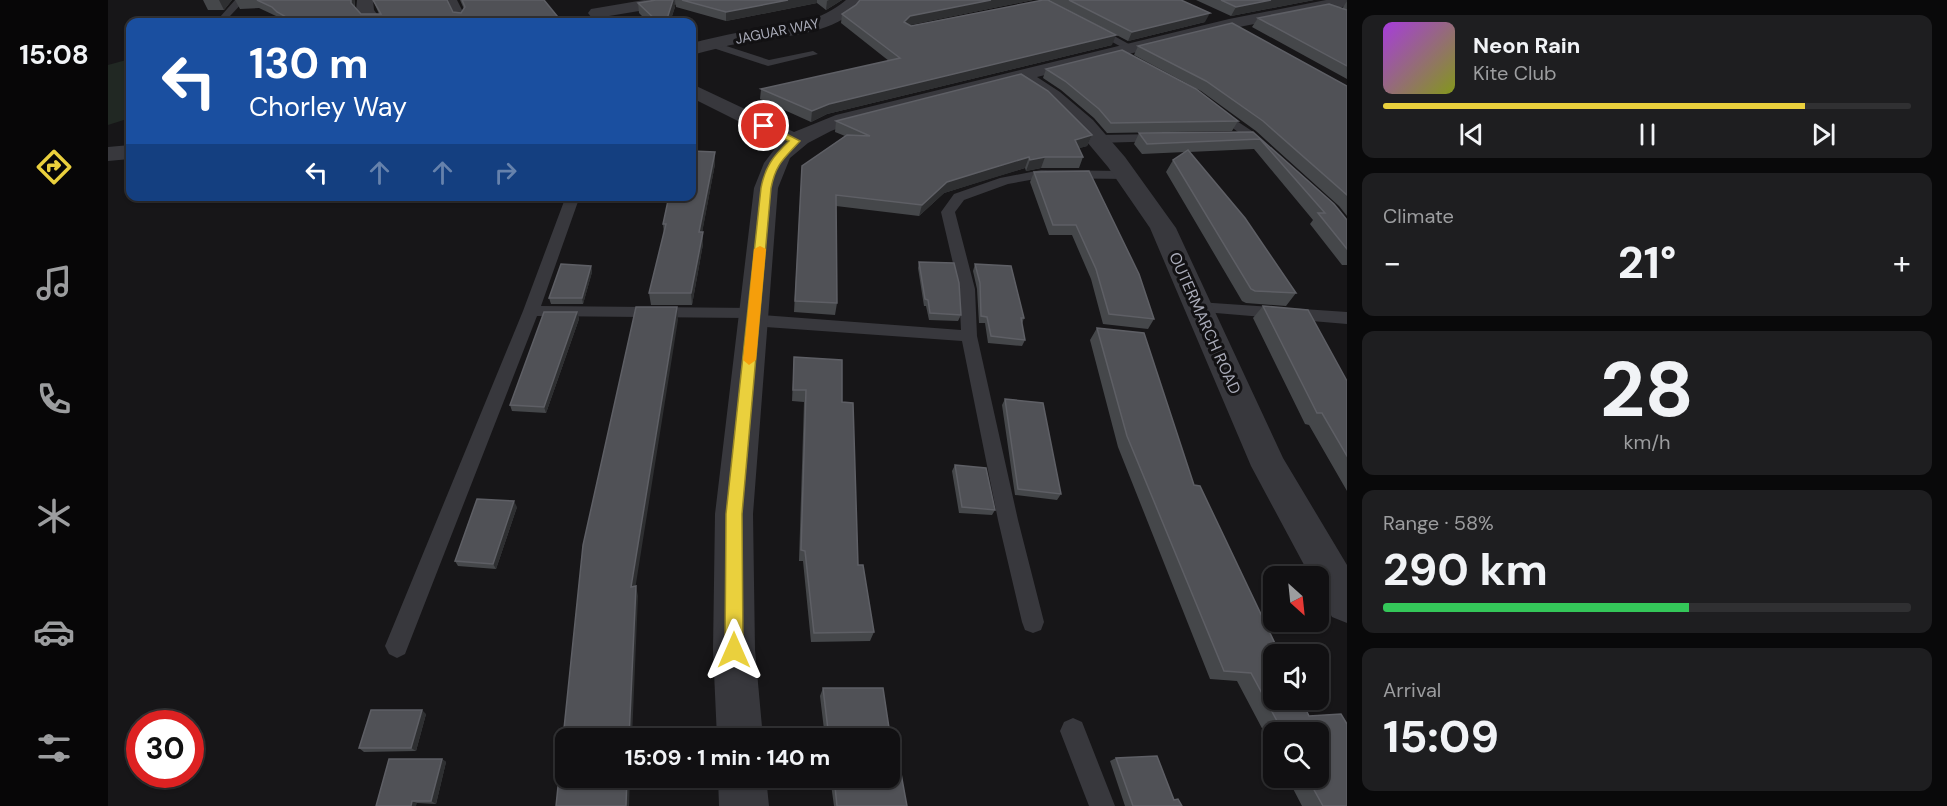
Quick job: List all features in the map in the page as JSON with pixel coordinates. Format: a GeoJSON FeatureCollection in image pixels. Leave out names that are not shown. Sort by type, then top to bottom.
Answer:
{"type":"FeatureCollection","features":[{"type":"Feature","properties":{"kind":"street"},"geometry":{"type":"LineString","coordinates":[[595,12],[675,0]]}},
{"type":"Feature","properties":{"kind":"street","name":"JAGUAR WAY"},"geometry":{"type":"LineString","coordinates":[[696,49],[742,37],[807,27],[833,18],[856,0]]}},
{"type":"Feature","properties":{"kind":"street"},"geometry":{"type":"LineString","coordinates":[[368,3],[365,11],[371,18]]}},
{"type":"Feature","properties":{"kind":"street"},"geometry":{"type":"LineString","coordinates":[[739,728],[734,650],[734,514],[770,170],[779,156],[795,141],[813,130],[836,121],[1020,75],[1128,54],[1229,24],[1331,5]]}},
{"type":"Feature","properties":{"kind":"street"},"geometry":{"type":"LineString","coordinates":[[1198,10],[1257,39]]}},
{"type":"Feature","properties":{"kind":"street","name":"OUTERMARCH ROAD"},"geometry":{"type":"LineString","coordinates":[[1020,75],[1053,96],[1085,125],[1126,175],[1163,228],[1269,466],[1347,603]]}},
{"type":"Feature","properties":{"kind":"street"},"geometry":{"type":"LineString","coordinates":[[696,92],[795,141]]}},
{"type":"Feature","properties":{"kind":"street"},"geometry":{"type":"LineString","coordinates":[[108,154],[126,152]]}},
{"type":"Feature","properties":{"kind":"street"},"geometry":{"type":"LineString","coordinates":[[743,788],[744,806]]}},
{"type":"Feature","properties":{"kind":"lane"},"geometry":{"type":"LineString","coordinates":[[224,18],[240,0]]}},
{"type":"Feature","properties":{"kind":"lane"},"geometry":{"type":"LineString","coordinates":[[452,0],[461,18]]}},
{"type":"Feature","properties":{"kind":"lane"},"geometry":{"type":"LineString","coordinates":[[1083,23],[1128,54]]}},
{"type":"Feature","properties":{"kind":"lane"},"geometry":{"type":"LineString","coordinates":[[711,44],[768,63],[813,54]]}},
{"type":"Feature","properties":{"kind":"lane"},"geometry":{"type":"LineString","coordinates":[[1205,102],[1255,140],[1227,137]]}},
{"type":"Feature","properties":{"kind":"lane"},"geometry":{"type":"LineString","coordinates":[[1097,139],[1179,137]]}},
{"type":"Feature","properties":{"kind":"lane"},"geometry":{"type":"LineString","coordinates":[[1033,622],[1008,520],[969,336],[967,289],[948,212],[959,197],[1005,181],[1041,174],[1126,175]]}},
{"type":"Feature","properties":{"kind":"lane"},"geometry":{"type":"LineString","coordinates":[[397,646],[531,311],[571,201]]}},
{"type":"Feature","properties":{"kind":"lane"},"geometry":{"type":"LineString","coordinates":[[1198,307],[1347,318]]}},
{"type":"Feature","properties":{"kind":"lane"},"geometry":{"type":"LineString","coordinates":[[531,311],[753,316],[969,336]]}},
{"type":"Feature","properties":{"kind":"lane"},"geometry":{"type":"LineString","coordinates":[[1073,730],[1102,806]]}},
{"type":"Feature","properties":{"kind":"shaded area"},"geometry":{"type":"Polygon","coordinates":[[[126,60],[126,119],[108,125],[108,65],[126,60]]]}},
{"type":"Feature","properties":{"kind":"building"},"geometry":{"type":"Polygon","coordinates":[[[257,0],[351,0],[361,14],[381,14],[373,0],[447,0],[453,12],[461,13],[465,7],[462,0],[544,0],[559,18],[288,18],[257,0]]]}},
{"type":"Feature","properties":{"kind":"building"},"geometry":{"type":"Polygon","coordinates":[[[673,0],[667,18],[654,18],[638,3],[673,0]]]}},
{"type":"Feature","properties":{"kind":"building"},"geometry":{"type":"Polygon","coordinates":[[[682,0],[788,0],[726,12],[682,0]]]}},
{"type":"Feature","properties":{"kind":"building"},"geometry":{"type":"Polygon","coordinates":[[[860,0],[991,0],[910,16],[904,22],[911,26],[1048,0],[1116,35],[829,104],[812,111],[761,89],[900,58],[842,14],[860,0]]]}},
{"type":"Feature","properties":{"kind":"building"},"geometry":{"type":"Polygon","coordinates":[[[1069,0],[1181,0],[1210,13],[1132,32],[1069,0]]]}},
{"type":"Feature","properties":{"kind":"building"},"geometry":{"type":"Polygon","coordinates":[[[1221,0],[1271,0],[1236,7],[1221,0]]]}},
{"type":"Feature","properties":{"kind":"building"},"geometry":{"type":"Polygon","coordinates":[[[1329,4],[1347,10],[1347,66],[1258,18],[1329,4]]]}},
{"type":"Feature","properties":{"kind":"building"},"geometry":{"type":"Polygon","coordinates":[[[1232,23],[1347,86],[1347,195],[1263,121],[1206,81],[1138,46],[1232,23]]]}},
{"type":"Feature","properties":{"kind":"building"},"geometry":{"type":"Polygon","coordinates":[[[1122,50],[1196,89],[1238,121],[1111,123],[1099,109],[1065,81],[1046,69],[1122,50]]]}},
{"type":"Feature","properties":{"kind":"building"},"geometry":{"type":"Polygon","coordinates":[[[1021,74],[1048,91],[1092,135],[1075,140],[1083,157],[1045,157],[1030,160],[1029,157],[947,182],[922,205],[836,195],[837,303],[795,301],[802,166],[847,135],[870,136],[836,121],[1021,74]]]}},
{"type":"Feature","properties":{"kind":"building"},"geometry":{"type":"Polygon","coordinates":[[[1253,132],[1334,204],[1347,220],[1347,249],[1318,213],[1325,213],[1260,139],[1147,144],[1139,133],[1253,132]]]}},
{"type":"Feature","properties":{"kind":"building"},"geometry":{"type":"Polygon","coordinates":[[[1188,150],[1245,218],[1296,293],[1251,289],[1173,160],[1188,150]]]}},
{"type":"Feature","properties":{"kind":"building"},"geometry":{"type":"Polygon","coordinates":[[[696,151],[715,152],[699,232],[703,232],[691,293],[649,293],[666,224],[663,224],[668,201],[696,201],[696,151]]]}},
{"type":"Feature","properties":{"kind":"building"},"geometry":{"type":"Polygon","coordinates":[[[1089,171],[1139,274],[1154,319],[1109,314],[1096,269],[1076,225],[1053,225],[1034,172],[1089,171]]]}},
{"type":"Feature","properties":{"kind":"building"},"geometry":{"type":"Polygon","coordinates":[[[919,262],[954,263],[959,283],[961,315],[930,313],[928,300],[925,299],[919,262]]]}},
{"type":"Feature","properties":{"kind":"building"},"geometry":{"type":"Polygon","coordinates":[[[561,264],[591,266],[582,298],[549,298],[561,264]]]}},
{"type":"Feature","properties":{"kind":"building"},"geometry":{"type":"Polygon","coordinates":[[[975,264],[1011,266],[1024,318],[1021,318],[1025,340],[991,336],[987,317],[981,316],[980,283],[975,264]]]}},
{"type":"Feature","properties":{"kind":"building"},"geometry":{"type":"Polygon","coordinates":[[[1263,306],[1308,310],[1347,381],[1347,456],[1322,413],[1317,413],[1263,306]]]}},
{"type":"Feature","properties":{"kind":"building"},"geometry":{"type":"Polygon","coordinates":[[[636,307],[677,307],[631,587],[636,586],[629,728],[564,728],[583,545],[636,307]]]}},
{"type":"Feature","properties":{"kind":"building"},"geometry":{"type":"Polygon","coordinates":[[[544,312],[577,312],[544,407],[510,405],[544,312]]]}},
{"type":"Feature","properties":{"kind":"building"},"geometry":{"type":"Polygon","coordinates":[[[1097,328],[1144,333],[1194,485],[1200,486],[1263,618],[1263,632],[1270,632],[1275,644],[1263,644],[1263,695],[1251,673],[1224,671],[1127,436],[1097,328]]]}},
{"type":"Feature","properties":{"kind":"building"},"geometry":{"type":"Polygon","coordinates":[[[794,357],[842,360],[842,402],[853,403],[858,565],[863,565],[874,632],[814,633],[805,551],[801,550],[806,390],[793,390],[794,357]]]}},
{"type":"Feature","properties":{"kind":"building"},"geometry":{"type":"Polygon","coordinates":[[[1005,399],[1043,403],[1061,494],[1018,489],[1005,399]]]}},
{"type":"Feature","properties":{"kind":"building"},"geometry":{"type":"Polygon","coordinates":[[[955,465],[986,468],[995,510],[962,507],[955,465]]]}},
{"type":"Feature","properties":{"kind":"building"},"geometry":{"type":"Polygon","coordinates":[[[477,499],[514,501],[493,564],[455,561],[477,499]]]}},
{"type":"Feature","properties":{"kind":"building"},"geometry":{"type":"Polygon","coordinates":[[[823,688],[883,688],[889,728],[828,728],[823,688]]]}},
{"type":"Feature","properties":{"kind":"building"},"geometry":{"type":"Polygon","coordinates":[[[371,710],[422,710],[411,748],[359,748],[371,710]]]}},
{"type":"Feature","properties":{"kind":"building"},"geometry":{"type":"Polygon","coordinates":[[[1271,710],[1306,710],[1309,716],[1341,714],[1347,724],[1347,806],[1323,806],[1313,788],[1329,788],[1329,722],[1278,722],[1271,710]]]}},
{"type":"Feature","properties":{"kind":"building"},"geometry":{"type":"Polygon","coordinates":[[[1157,756],[1174,800],[1178,799],[1182,806],[1133,806],[1116,758],[1157,756]]]}},
{"type":"Feature","properties":{"kind":"building"},"geometry":{"type":"Polygon","coordinates":[[[389,759],[442,759],[431,801],[412,801],[411,806],[376,806],[389,759]]]}},
{"type":"Feature","properties":{"kind":"building"},"geometry":{"type":"Polygon","coordinates":[[[900,768],[907,806],[837,806],[835,788],[900,788],[900,768]]]}},
{"type":"Feature","properties":{"kind":"building"},"geometry":{"type":"Polygon","coordinates":[[[558,788],[627,788],[626,806],[556,806],[558,788]]]}},
{"type":"Feature","properties":{"kind":"slow traffic"},"geometry":{"type":"LineString","coordinates":[[749,360],[760,249]]}},
{"type":"Feature","properties":{"kind":"route"},"geometry":{"type":"LineString","coordinates":[[734,650],[734,514],[766,188],[770,170],[779,156],[795,141],[764,126]]}}]}
